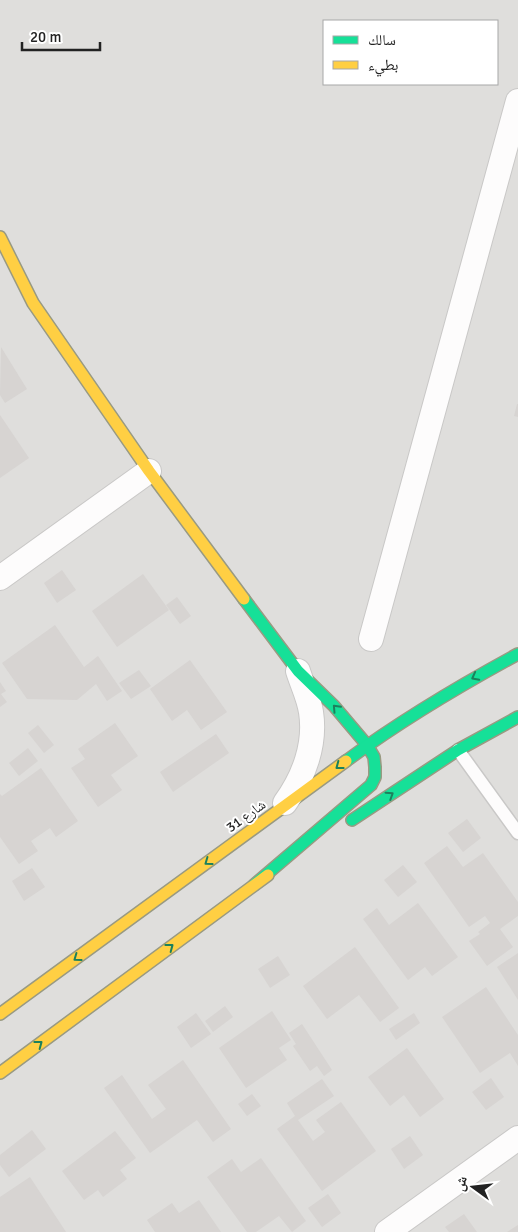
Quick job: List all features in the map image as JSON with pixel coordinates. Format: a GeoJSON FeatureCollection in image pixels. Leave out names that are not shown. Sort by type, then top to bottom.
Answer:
{"type":"FeatureCollection","features":[{"type":"Feature","properties":{"kind":"street"},"geometry":{"type":"LineString","coordinates":[[371,639],[518,101]]}},
{"type":"Feature","properties":{"kind":"street"},"geometry":{"type":"LineString","coordinates":[[0,237],[33,303],[148,471],[298,671],[334,706],[367,745],[374,757],[375,776],[371,785],[254,884]]}},
{"type":"Feature","properties":{"kind":"street"},"geometry":{"type":"LineString","coordinates":[[0,578],[148,471]]}},
{"type":"Feature","properties":{"kind":"street","name":"شارع 31"},"geometry":{"type":"LineString","coordinates":[[0,1014],[367,745],[454,689],[518,654]]}},
{"type":"Feature","properties":{"kind":"street"},"geometry":{"type":"LineString","coordinates":[[280,810],[295,789],[306,764],[312,738],[311,712],[298,671]]}},
{"type":"Feature","properties":{"kind":"street"},"geometry":{"type":"LineString","coordinates":[[0,1073],[254,884],[458,750],[518,717]]}},
{"type":"Feature","properties":{"kind":"street"},"geometry":{"type":"LineString","coordinates":[[387,1232],[518,1138]]}},
{"type":"Feature","properties":{"kind":"lane"},"geometry":{"type":"LineString","coordinates":[[458,750],[518,833]]}},
{"type":"Feature","properties":{"kind":"shaded area"},"geometry":{"type":"Polygon","coordinates":[[[0,0],[518,0],[518,1232],[0,1232],[0,0]]]}},
{"type":"Feature","properties":{"kind":"building"},"geometry":{"type":"Polygon","coordinates":[[[1,347],[27,389],[5,403],[0,395],[1,347]]]}},
{"type":"Feature","properties":{"kind":"building"},"geometry":{"type":"Polygon","coordinates":[[[518,404],[518,417],[514,416],[518,404]]]}},
{"type":"Feature","properties":{"kind":"building"},"geometry":{"type":"Polygon","coordinates":[[[0,415],[29,458],[0,478],[0,415]]]}},
{"type":"Feature","properties":{"kind":"building"},"geometry":{"type":"Polygon","coordinates":[[[62,570],[76,590],[57,603],[44,583],[62,570]]]}},
{"type":"Feature","properties":{"kind":"building"},"geometry":{"type":"Polygon","coordinates":[[[143,574],[169,610],[117,647],[92,611],[143,574]]]}},
{"type":"Feature","properties":{"kind":"building"},"geometry":{"type":"Polygon","coordinates":[[[177,597],[191,616],[180,624],[166,605],[177,597]]]}},
{"type":"Feature","properties":{"kind":"building"},"geometry":{"type":"Polygon","coordinates":[[[55,625],[84,667],[98,656],[122,691],[107,701],[96,684],[77,700],[27,699],[2,663],[55,625]]]}},
{"type":"Feature","properties":{"kind":"building"},"geometry":{"type":"Polygon","coordinates":[[[190,660],[227,712],[201,730],[187,710],[172,721],[150,689],[190,660]]]}},
{"type":"Feature","properties":{"kind":"building"},"geometry":{"type":"Polygon","coordinates":[[[139,670],[151,686],[131,699],[119,683],[139,670]]]}},
{"type":"Feature","properties":{"kind":"building"},"geometry":{"type":"Polygon","coordinates":[[[0,682],[6,691],[1,694],[7,702],[0,707],[0,682]]]}},
{"type":"Feature","properties":{"kind":"building"},"geometry":{"type":"Polygon","coordinates":[[[115,723],[138,756],[111,775],[122,790],[98,807],[71,768],[85,759],[78,749],[115,723]]]}},
{"type":"Feature","properties":{"kind":"building"},"geometry":{"type":"Polygon","coordinates":[[[38,725],[54,745],[44,753],[28,733],[38,725]]]}},
{"type":"Feature","properties":{"kind":"building"},"geometry":{"type":"Polygon","coordinates":[[[216,734],[229,753],[173,792],[160,772],[216,734]]]}},
{"type":"Feature","properties":{"kind":"building"},"geometry":{"type":"Polygon","coordinates":[[[28,748],[38,761],[19,776],[9,763],[28,748]]]}},
{"type":"Feature","properties":{"kind":"building"},"geometry":{"type":"Polygon","coordinates":[[[41,768],[78,821],[56,837],[50,828],[31,841],[38,851],[19,864],[0,837],[0,794],[2,796],[41,768]]]}},
{"type":"Feature","properties":{"kind":"building"},"geometry":{"type":"Polygon","coordinates":[[[467,819],[481,838],[463,852],[448,833],[467,819]]]}},
{"type":"Feature","properties":{"kind":"building"},"geometry":{"type":"Polygon","coordinates":[[[447,846],[463,867],[483,853],[518,902],[518,916],[500,929],[513,947],[487,966],[469,941],[480,934],[478,932],[490,923],[485,916],[469,927],[424,863],[447,846]]]}},
{"type":"Feature","properties":{"kind":"building"},"geometry":{"type":"Polygon","coordinates":[[[403,865],[417,882],[398,897],[384,880],[403,865]]]}},
{"type":"Feature","properties":{"kind":"building"},"geometry":{"type":"Polygon","coordinates":[[[32,868],[45,887],[24,901],[12,881],[32,868]]]}},
{"type":"Feature","properties":{"kind":"building"},"geometry":{"type":"Polygon","coordinates":[[[418,903],[458,957],[432,976],[425,967],[408,980],[363,919],[377,908],[389,925],[418,903]]]}},
{"type":"Feature","properties":{"kind":"building"},"geometry":{"type":"Polygon","coordinates":[[[355,947],[399,1008],[380,1022],[359,995],[327,1019],[303,986],[355,947]]]}},
{"type":"Feature","properties":{"kind":"building"},"geometry":{"type":"Polygon","coordinates":[[[518,953],[518,1000],[497,967],[518,953]]]}},
{"type":"Feature","properties":{"kind":"building"},"geometry":{"type":"Polygon","coordinates":[[[278,956],[290,975],[270,988],[258,969],[278,956]]]}},
{"type":"Feature","properties":{"kind":"building"},"geometry":{"type":"Polygon","coordinates":[[[486,987],[518,1035],[518,1066],[510,1053],[480,1073],[442,1017],[486,987]]]}},
{"type":"Feature","properties":{"kind":"building"},"geometry":{"type":"Polygon","coordinates":[[[225,1006],[233,1017],[213,1032],[205,1021],[225,1006]]]}},
{"type":"Feature","properties":{"kind":"building"},"geometry":{"type":"Polygon","coordinates":[[[272,1011],[291,1040],[279,1048],[287,1060],[246,1088],[219,1048],[272,1011]]]}},
{"type":"Feature","properties":{"kind":"building"},"geometry":{"type":"Polygon","coordinates":[[[196,1013],[211,1034],[191,1048],[177,1027],[196,1013]]]}},
{"type":"Feature","properties":{"kind":"building"},"geometry":{"type":"Polygon","coordinates":[[[414,1013],[420,1023],[396,1040],[389,1029],[414,1013]]]}},
{"type":"Feature","properties":{"kind":"building"},"geometry":{"type":"Polygon","coordinates":[[[302,1024],[332,1070],[324,1076],[317,1066],[310,1071],[293,1046],[296,1044],[289,1033],[302,1024]]]}},
{"type":"Feature","properties":{"kind":"building"},"geometry":{"type":"Polygon","coordinates":[[[407,1048],[444,1099],[420,1117],[404,1095],[390,1106],[368,1077],[407,1048]]]}},
{"type":"Feature","properties":{"kind":"building"},"geometry":{"type":"Polygon","coordinates":[[[183,1060],[231,1129],[213,1142],[197,1120],[150,1153],[104,1088],[122,1075],[152,1119],[166,1109],[148,1085],[183,1060]]]}},
{"type":"Feature","properties":{"kind":"building"},"geometry":{"type":"Polygon","coordinates":[[[491,1078],[504,1097],[486,1110],[472,1092],[491,1078]]]}},
{"type":"Feature","properties":{"kind":"building"},"geometry":{"type":"Polygon","coordinates":[[[322,1079],[334,1096],[298,1120],[313,1141],[325,1132],[316,1120],[341,1102],[376,1151],[322,1191],[277,1129],[295,1116],[287,1103],[322,1079]]]}},
{"type":"Feature","properties":{"kind":"building"},"geometry":{"type":"Polygon","coordinates":[[[252,1094],[261,1106],[247,1116],[238,1104],[252,1094]]]}},
{"type":"Feature","properties":{"kind":"building"},"geometry":{"type":"Polygon","coordinates":[[[32,1130],[46,1149],[9,1177],[0,1165],[0,1155],[32,1130]]]}},
{"type":"Feature","properties":{"kind":"building"},"geometry":{"type":"Polygon","coordinates":[[[115,1131],[136,1158],[120,1170],[127,1179],[103,1197],[98,1190],[84,1200],[62,1171],[115,1131]]]}},
{"type":"Feature","properties":{"kind":"building"},"geometry":{"type":"Polygon","coordinates":[[[410,1136],[423,1155],[404,1169],[391,1149],[410,1136]]]}},
{"type":"Feature","properties":{"kind":"building"},"geometry":{"type":"Polygon","coordinates":[[[261,1158],[306,1221],[292,1232],[279,1216],[256,1232],[247,1232],[207,1177],[232,1159],[241,1172],[261,1158]]]}},
{"type":"Feature","properties":{"kind":"building"},"geometry":{"type":"Polygon","coordinates":[[[30,1177],[66,1232],[0,1232],[0,1197],[30,1177]]]}},
{"type":"Feature","properties":{"kind":"building"},"geometry":{"type":"Polygon","coordinates":[[[328,1194],[341,1213],[322,1227],[308,1208],[328,1194]]]}},
{"type":"Feature","properties":{"kind":"building"},"geometry":{"type":"Polygon","coordinates":[[[199,1200],[221,1232],[155,1232],[147,1220],[172,1203],[179,1213],[199,1200]]]}},
{"type":"Feature","properties":{"kind":"building"},"geometry":{"type":"Polygon","coordinates":[[[464,1214],[477,1232],[449,1232],[445,1227],[464,1214]]]}},
{"type":"Feature","properties":{"kind":"building"},"geometry":{"type":"Polygon","coordinates":[[[518,1225],[518,1232],[507,1232],[518,1225]]]}},
{"type":"Feature","properties":{"kind":"traffic: fast"},"geometry":{"type":"LineString","coordinates":[[244,599],[298,671],[334,706],[367,745],[374,757],[375,767],[375,777],[371,785],[254,885]]}},
{"type":"Feature","properties":{"kind":"traffic: fast"},"geometry":{"type":"LineString","coordinates":[[346,761],[430,704],[518,654]]}},
{"type":"Feature","properties":{"kind":"traffic: fast"},"geometry":{"type":"LineString","coordinates":[[352,820],[458,750],[518,717]]}},
{"type":"Feature","properties":{"kind":"traffic: slow"},"geometry":{"type":"LineString","coordinates":[[0,237],[33,303],[149,471],[244,599]]}},
{"type":"Feature","properties":{"kind":"traffic: slow"},"geometry":{"type":"LineString","coordinates":[[0,1014],[346,761]]}},
{"type":"Feature","properties":{"kind":"traffic: slow"},"geometry":{"type":"LineString","coordinates":[[0,1073],[268,875]]}}]}
